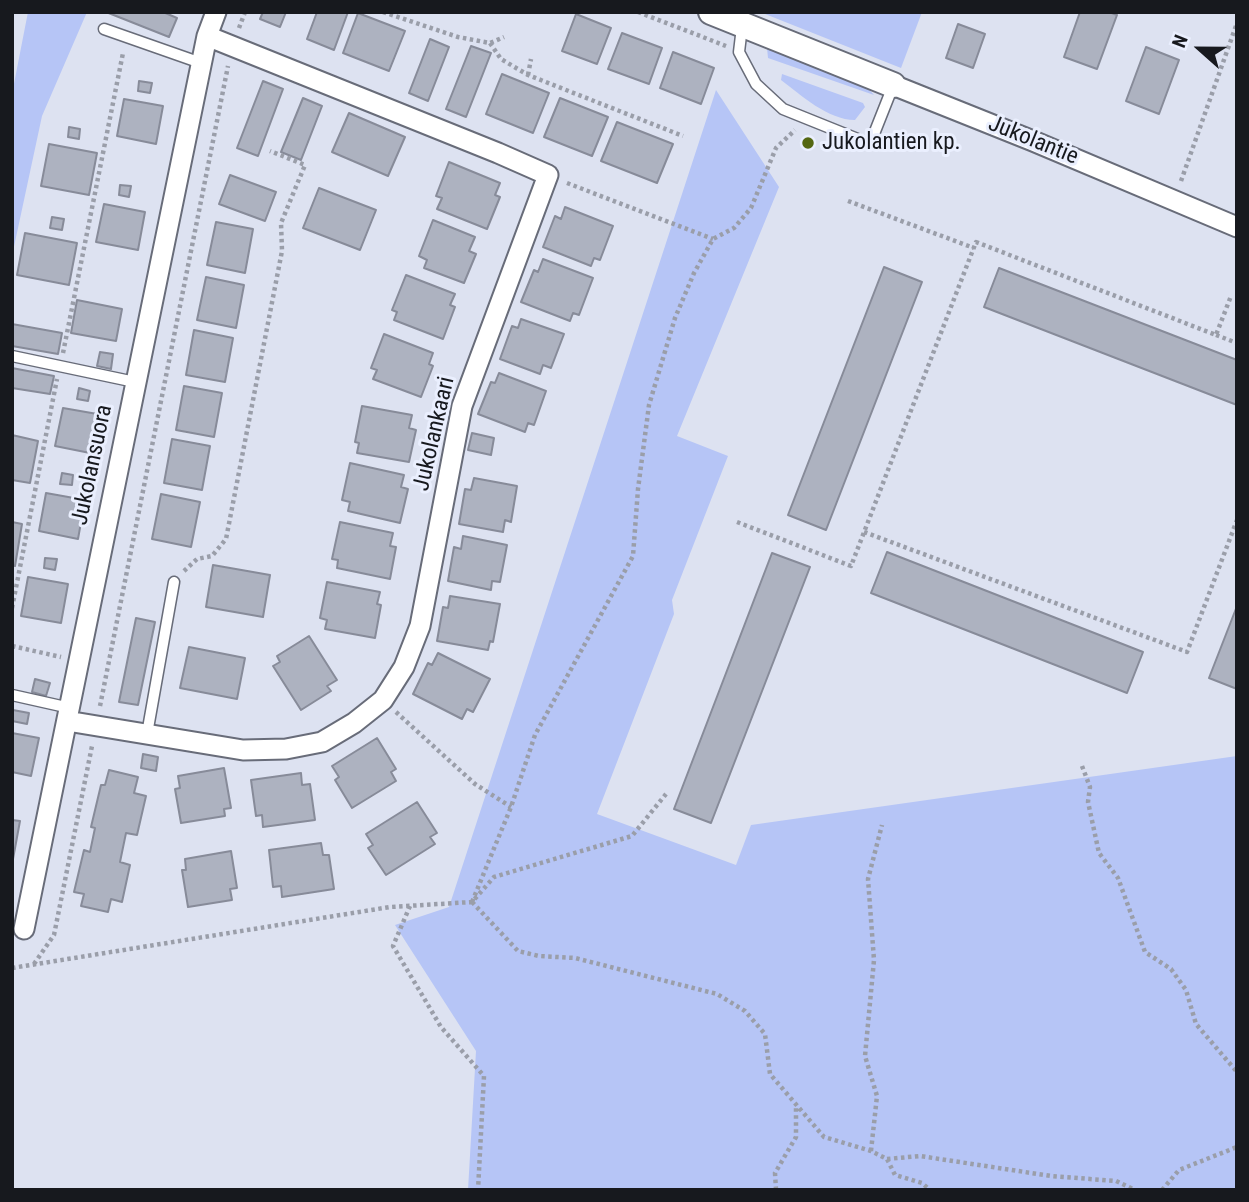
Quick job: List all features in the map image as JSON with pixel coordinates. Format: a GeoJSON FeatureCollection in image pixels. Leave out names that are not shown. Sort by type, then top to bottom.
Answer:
{"type":"FeatureCollection","features":[{"type":"Feature","properties":{"kind":"street","name":"Jukolansuora"},"geometry":{"type":"LineString","coordinates":[[24,929],[201,62],[216,12]]}},
{"type":"Feature","properties":{"kind":"street","name":"Jukolantie"},"geometry":{"type":"LineString","coordinates":[[710,12],[1033,141],[1237,227]]}},
{"type":"Feature","properties":{"kind":"street"},"geometry":{"type":"LineString","coordinates":[[207,36],[548,175]]}},
{"type":"Feature","properties":{"kind":"street","name":"Jukolankaari"},"geometry":{"type":"LineString","coordinates":[[69,715],[96,726],[243,750],[286,749],[322,742],[354,723],[383,700],[404,667],[420,626],[462,406],[548,175]]}},
{"type":"Feature","properties":{"kind":"lane"},"geometry":{"type":"LineString","coordinates":[[743,25],[739,52],[756,83],[783,109],[803,118],[870,144],[893,85]]}},
{"type":"Feature","properties":{"kind":"lane"},"geometry":{"type":"LineString","coordinates":[[104,29],[201,62]]}},
{"type":"Feature","properties":{"kind":"lane"},"geometry":{"type":"LineString","coordinates":[[12,356],[135,382]]}},
{"type":"Feature","properties":{"kind":"lane"},"geometry":{"type":"LineString","coordinates":[[146,734],[174,582]]}},
{"type":"Feature","properties":{"kind":"lane"},"geometry":{"type":"LineString","coordinates":[[12,695],[69,715]]}},
{"type":"Feature","properties":{"kind":"path"},"geometry":{"type":"LineString","coordinates":[[34,964],[54,935],[232,45],[245,12]]}},
{"type":"Feature","properties":{"kind":"path"},"geometry":{"type":"LineString","coordinates":[[383,12],[458,37],[490,43],[504,37]]}},
{"type":"Feature","properties":{"kind":"path"},"geometry":{"type":"LineString","coordinates":[[1174,201],[1237,23]]}},
{"type":"Feature","properties":{"kind":"path"},"geometry":{"type":"LineString","coordinates":[[12,608],[126,37]]}},
{"type":"Feature","properties":{"kind":"path"},"geometry":{"type":"LineString","coordinates":[[490,43],[501,59],[528,75],[683,136]]}},
{"type":"Feature","properties":{"kind":"path"},"geometry":{"type":"LineString","coordinates":[[528,75],[531,59]]}},
{"type":"Feature","properties":{"kind":"path"},"geometry":{"type":"LineString","coordinates":[[472,902],[511,807],[535,736],[633,556],[649,405],[675,318],[713,239],[734,228],[751,208],[776,148],[803,118]]}},
{"type":"Feature","properties":{"kind":"path"},"geometry":{"type":"LineString","coordinates":[[174,582],[197,559],[212,556],[226,538],[282,251],[281,223],[305,165],[270,151]]}},
{"type":"Feature","properties":{"kind":"path"},"geometry":{"type":"LineString","coordinates":[[548,175],[713,239]]}},
{"type":"Feature","properties":{"kind":"path"},"geometry":{"type":"LineString","coordinates":[[848,201],[974,248]]}},
{"type":"Feature","properties":{"kind":"path"},"geometry":{"type":"LineString","coordinates":[[737,522],[851,566],[976,242],[1237,343]]}},
{"type":"Feature","properties":{"kind":"path"},"geometry":{"type":"LineString","coordinates":[[1216,335],[1231,296]]}},
{"type":"Feature","properties":{"kind":"path"},"geometry":{"type":"LineString","coordinates":[[864,532],[1187,652],[1237,520]]}},
{"type":"Feature","properties":{"kind":"path"},"geometry":{"type":"LineString","coordinates":[[383,700],[475,784],[511,807]]}},
{"type":"Feature","properties":{"kind":"path"},"geometry":{"type":"LineString","coordinates":[[1082,766],[1090,787],[1088,802],[1099,853],[1118,878],[1145,952],[1171,969],[1186,990],[1196,1024],[1237,1072]]}},
{"type":"Feature","properties":{"kind":"path"},"geometry":{"type":"LineString","coordinates":[[12,968],[376,909],[472,902],[495,877],[632,836],[666,794]]}},
{"type":"Feature","properties":{"kind":"path"},"geometry":{"type":"LineString","coordinates":[[871,1151],[877,1096],[865,1056],[874,960],[868,878],[882,825]]}},
{"type":"Feature","properties":{"kind":"path"},"geometry":{"type":"LineString","coordinates":[[472,902],[518,951],[539,956],[575,958],[717,995],[745,1011],[765,1034],[770,1074],[824,1137],[871,1151],[887,1159],[920,1156],[1051,1176],[1116,1181],[1135,1190]]}},
{"type":"Feature","properties":{"kind":"path"},"geometry":{"type":"LineString","coordinates":[[410,906],[393,946],[441,1027],[484,1076],[478,1190]]}},
{"type":"Feature","properties":{"kind":"path"},"geometry":{"type":"LineString","coordinates":[[776,1190],[775,1173],[796,1137],[796,1104]]}},
{"type":"Feature","properties":{"kind":"path"},"geometry":{"type":"LineString","coordinates":[[1162,1190],[1179,1170],[1237,1147]]}},
{"type":"Feature","properties":{"kind":"path"},"geometry":{"type":"LineString","coordinates":[[887,1159],[895,1175],[922,1183],[930,1190]]}},
{"type":"Feature","properties":{"kind":"shaded area"},"geometry":{"type":"Polygon","coordinates":[[[28,12],[87,12],[42,116],[12,256],[12,94],[28,12]]]}},
{"type":"Feature","properties":{"kind":"shaded area"},"geometry":{"type":"Polygon","coordinates":[[[760,12],[922,12],[901,68],[760,12]]]}},
{"type":"Feature","properties":{"kind":"shaded area"},"geometry":{"type":"Polygon","coordinates":[[[767,48],[865,85],[874,95],[768,58],[767,48]]]}},
{"type":"Feature","properties":{"kind":"shaded area"},"geometry":{"type":"Polygon","coordinates":[[[782,74],[863,103],[865,107],[855,120],[835,116],[815,106],[781,80],[782,74]]]}},
{"type":"Feature","properties":{"kind":"shaded area"},"geometry":{"type":"Polygon","coordinates":[[[716,90],[779,187],[677,436],[728,456],[672,600],[674,614],[597,814],[736,865],[751,825],[1237,756],[1237,1190],[468,1190],[476,1051],[395,925],[449,907],[716,90]]]}},
{"type":"Feature","properties":{"kind":"building"},"geometry":{"type":"Polygon","coordinates":[[[106,12],[163,12],[177,18],[169,37],[106,12]]]}},
{"type":"Feature","properties":{"kind":"building"},"geometry":{"type":"Polygon","coordinates":[[[263,12],[286,12],[280,27],[260,19],[263,12]]]}},
{"type":"Feature","properties":{"kind":"building"},"geometry":{"type":"Polygon","coordinates":[[[317,12],[348,12],[334,50],[307,39],[317,12]]]}},
{"type":"Feature","properties":{"kind":"building"},"geometry":{"type":"Polygon","coordinates":[[[1080,12],[1109,12],[1117,15],[1097,69],[1064,57],[1080,12]]]}},
{"type":"Feature","properties":{"kind":"building"},"geometry":{"type":"Polygon","coordinates":[[[358,13],[405,31],[389,71],[343,53],[358,13]]]}},
{"type":"Feature","properties":{"kind":"building"},"geometry":{"type":"Polygon","coordinates":[[[576,14],[611,28],[597,64],[562,51],[576,14]]]}},
{"type":"Feature","properties":{"kind":"building"},"geometry":{"type":"Polygon","coordinates":[[[958,24],[985,34],[973,68],[946,58],[958,24]]]}},
{"type":"Feature","properties":{"kind":"building"},"geometry":{"type":"Polygon","coordinates":[[[622,33],[662,48],[649,84],[608,69],[622,33]]]}},
{"type":"Feature","properties":{"kind":"building"},"geometry":{"type":"Polygon","coordinates":[[[430,39],[449,47],[428,101],[409,93],[430,39]]]}},
{"type":"Feature","properties":{"kind":"building"},"geometry":{"type":"Polygon","coordinates":[[[471,46],[491,53],[466,117],[446,109],[471,46]]]}},
{"type":"Feature","properties":{"kind":"building"},"geometry":{"type":"Polygon","coordinates":[[[1146,47],[1179,60],[1159,114],[1126,101],[1146,47]]]}},
{"type":"Feature","properties":{"kind":"building"},"geometry":{"type":"Polygon","coordinates":[[[673,52],[714,68],[701,104],[660,88],[673,52]]]}},
{"type":"Feature","properties":{"kind":"building"},"geometry":{"type":"Polygon","coordinates":[[[502,74],[549,93],[533,133],[486,114],[502,74]]]}},
{"type":"Feature","properties":{"kind":"building"},"geometry":{"type":"Polygon","coordinates":[[[139,81],[152,83],[150,93],[138,91],[139,81]]]}},
{"type":"Feature","properties":{"kind":"building"},"geometry":{"type":"Polygon","coordinates":[[[263,81],[283,89],[258,156],[237,148],[263,81]]]}},
{"type":"Feature","properties":{"kind":"building"},"geometry":{"type":"Polygon","coordinates":[[[303,98],[322,106],[301,160],[281,152],[303,98]]]}},
{"type":"Feature","properties":{"kind":"building"},"geometry":{"type":"Polygon","coordinates":[[[560,98],[608,117],[592,156],[544,137],[560,98]]]}},
{"type":"Feature","properties":{"kind":"building"},"geometry":{"type":"Polygon","coordinates":[[[124,99],[163,106],[156,144],[117,136],[124,99]]]}},
{"type":"Feature","properties":{"kind":"building"},"geometry":{"type":"Polygon","coordinates":[[[349,113],[405,137],[388,176],[332,152],[349,113]]]}},
{"type":"Feature","properties":{"kind":"building"},"geometry":{"type":"Polygon","coordinates":[[[617,122],[673,144],[657,183],[601,161],[617,122]]]}},
{"type":"Feature","properties":{"kind":"building"},"geometry":{"type":"Polygon","coordinates":[[[69,127],[80,129],[79,139],[68,137],[69,127]]]}},
{"type":"Feature","properties":{"kind":"building"},"geometry":{"type":"Polygon","coordinates":[[[49,144],[97,153],[89,195],[41,186],[49,144]]]}},
{"type":"Feature","properties":{"kind":"building"},"geometry":{"type":"Polygon","coordinates":[[[449,162],[500,183],[495,195],[500,197],[487,229],[437,209],[442,198],[436,196],[449,162]]]}},
{"type":"Feature","properties":{"kind":"building"},"geometry":{"type":"Polygon","coordinates":[[[230,175],[276,192],[265,221],[219,204],[230,175]]]}},
{"type":"Feature","properties":{"kind":"building"},"geometry":{"type":"Polygon","coordinates":[[[120,185],[131,186],[129,197],[119,195],[120,185]]]}},
{"type":"Feature","properties":{"kind":"building"},"geometry":{"type":"Polygon","coordinates":[[[319,188],[376,210],[360,250],[303,228],[319,188]]]}},
{"type":"Feature","properties":{"kind":"building"},"geometry":{"type":"Polygon","coordinates":[[[104,204],[145,212],[138,250],[96,242],[104,204]]]}},
{"type":"Feature","properties":{"kind":"building"},"geometry":{"type":"Polygon","coordinates":[[[565,207],[613,226],[600,260],[594,258],[591,266],[543,247],[555,216],[561,219],[565,207]]]}},
{"type":"Feature","properties":{"kind":"building"},"geometry":{"type":"Polygon","coordinates":[[[52,217],[64,219],[62,230],[50,228],[52,217]]]}},
{"type":"Feature","properties":{"kind":"building"},"geometry":{"type":"Polygon","coordinates":[[[433,220],[475,237],[469,251],[476,254],[464,283],[424,268],[427,260],[419,256],[433,220]]]}},
{"type":"Feature","properties":{"kind":"building"},"geometry":{"type":"Polygon","coordinates":[[[216,222],[253,229],[245,273],[207,265],[216,222]]]}},
{"type":"Feature","properties":{"kind":"building"},"geometry":{"type":"Polygon","coordinates":[[[25,233],[77,243],[69,285],[17,275],[25,233]]]}},
{"type":"Feature","properties":{"kind":"building"},"geometry":{"type":"Polygon","coordinates":[[[543,259],[593,278],[579,315],[573,313],[570,321],[521,302],[534,270],[538,272],[543,259]]]}},
{"type":"Feature","properties":{"kind":"building"},"geometry":{"type":"Polygon","coordinates":[[[884,267],[922,282],[826,530],[788,515],[884,267]]]}},
{"type":"Feature","properties":{"kind":"building"},"geometry":{"type":"Polygon","coordinates":[[[999,268],[1237,360],[1237,405],[984,307],[999,268]]]}},
{"type":"Feature","properties":{"kind":"building"},"geometry":{"type":"Polygon","coordinates":[[[406,275],[455,294],[450,305],[455,307],[443,339],[394,320],[397,312],[392,310],[406,275]]]}},
{"type":"Feature","properties":{"kind":"building"},"geometry":{"type":"Polygon","coordinates":[[[206,277],[244,285],[236,328],[197,320],[206,277]]]}},
{"type":"Feature","properties":{"kind":"building"},"geometry":{"type":"Polygon","coordinates":[[[77,300],[122,309],[116,341],[71,333],[77,300]]]}},
{"type":"Feature","properties":{"kind":"building"},"geometry":{"type":"Polygon","coordinates":[[[521,319],[564,334],[551,368],[543,365],[540,374],[500,359],[512,326],[518,328],[521,319]]]}},
{"type":"Feature","properties":{"kind":"building"},"geometry":{"type":"Polygon","coordinates":[[[12,324],[62,333],[58,354],[12,346],[12,324]]]}},
{"type":"Feature","properties":{"kind":"building"},"geometry":{"type":"Polygon","coordinates":[[[194,330],[233,338],[225,382],[186,375],[194,330]]]}},
{"type":"Feature","properties":{"kind":"building"},"geometry":{"type":"Polygon","coordinates":[[[384,334],[433,353],[429,364],[433,366],[421,397],[373,379],[377,370],[371,368],[384,334]]]}},
{"type":"Feature","properties":{"kind":"building"},"geometry":{"type":"Polygon","coordinates":[[[100,352],[113,354],[111,369],[97,366],[100,352]]]}},
{"type":"Feature","properties":{"kind":"building"},"geometry":{"type":"Polygon","coordinates":[[[12,368],[54,376],[50,394],[12,388],[12,368]]]}},
{"type":"Feature","properties":{"kind":"building"},"geometry":{"type":"Polygon","coordinates":[[[499,373],[546,391],[534,425],[528,423],[525,432],[478,414],[491,382],[495,383],[499,373]]]}},
{"type":"Feature","properties":{"kind":"building"},"geometry":{"type":"Polygon","coordinates":[[[184,386],[222,393],[214,437],[176,430],[184,386]]]}},
{"type":"Feature","properties":{"kind":"building"},"geometry":{"type":"Polygon","coordinates":[[[79,388],[90,391],[88,401],[77,399],[79,388]]]}},
{"type":"Feature","properties":{"kind":"building"},"geometry":{"type":"Polygon","coordinates":[[[362,406],[412,415],[409,428],[416,430],[409,462],[357,453],[359,443],[355,442],[362,406]]]}},
{"type":"Feature","properties":{"kind":"building"},"geometry":{"type":"Polygon","coordinates":[[[63,408],[103,415],[95,454],[55,446],[63,408]]]}},
{"type":"Feature","properties":{"kind":"building"},"geometry":{"type":"Polygon","coordinates":[[[472,433],[494,438],[491,455],[468,450],[472,433]]]}},
{"type":"Feature","properties":{"kind":"building"},"geometry":{"type":"Polygon","coordinates":[[[12,435],[38,441],[30,483],[12,480],[12,435]]]}},
{"type":"Feature","properties":{"kind":"building"},"geometry":{"type":"Polygon","coordinates":[[[172,439],[210,446],[202,490],[164,483],[172,439]]]}},
{"type":"Feature","properties":{"kind":"building"},"geometry":{"type":"Polygon","coordinates":[[[350,463],[404,475],[401,487],[408,489],[400,523],[348,511],[350,502],[342,500],[350,463]]]}},
{"type":"Feature","properties":{"kind":"building"},"geometry":{"type":"Polygon","coordinates":[[[62,473],[73,475],[72,485],[60,484],[62,473]]]}},
{"type":"Feature","properties":{"kind":"building"},"geometry":{"type":"Polygon","coordinates":[[[474,478],[517,486],[511,522],[505,520],[503,532],[459,524],[465,489],[471,490],[474,478]]]}},
{"type":"Feature","properties":{"kind":"building"},"geometry":{"type":"Polygon","coordinates":[[[46,493],[85,500],[78,539],[39,531],[46,493]]]}},
{"type":"Feature","properties":{"kind":"building"},"geometry":{"type":"Polygon","coordinates":[[[161,494],[200,502],[191,547],[152,539],[161,494]]]}},
{"type":"Feature","properties":{"kind":"building"},"geometry":{"type":"Polygon","coordinates":[[[12,522],[22,524],[15,566],[12,565],[12,522]]]}},
{"type":"Feature","properties":{"kind":"building"},"geometry":{"type":"Polygon","coordinates":[[[340,522],[393,533],[390,546],[396,547],[390,579],[337,568],[338,560],[332,559],[340,522]]]}},
{"type":"Feature","properties":{"kind":"building"},"geometry":{"type":"Polygon","coordinates":[[[463,536],[507,545],[500,582],[492,581],[491,590],[448,581],[454,547],[461,549],[463,536]]]}},
{"type":"Feature","properties":{"kind":"building"},"geometry":{"type":"Polygon","coordinates":[[[887,552],[1143,652],[1127,693],[871,593],[887,552]]]}},
{"type":"Feature","properties":{"kind":"building"},"geometry":{"type":"Polygon","coordinates":[[[772,553],[810,567],[711,823],[674,809],[772,553]]]}},
{"type":"Feature","properties":{"kind":"building"},"geometry":{"type":"Polygon","coordinates":[[[45,558],[57,559],[55,570],[44,568],[45,558]]]}},
{"type":"Feature","properties":{"kind":"building"},"geometry":{"type":"Polygon","coordinates":[[[213,565],[270,575],[263,617],[206,607],[213,565]]]}},
{"type":"Feature","properties":{"kind":"building"},"geometry":{"type":"Polygon","coordinates":[[[28,577],[68,584],[61,623],[21,616],[28,577]]]}},
{"type":"Feature","properties":{"kind":"building"},"geometry":{"type":"Polygon","coordinates":[[[327,582],[380,592],[377,604],[381,605],[375,638],[325,629],[327,620],[320,618],[327,582]]]}},
{"type":"Feature","properties":{"kind":"building"},"geometry":{"type":"Polygon","coordinates":[[[450,596],[500,604],[493,642],[490,641],[488,650],[437,641],[443,607],[448,608],[450,596]]]}},
{"type":"Feature","properties":{"kind":"building"},"geometry":{"type":"Polygon","coordinates":[[[1237,606],[1237,689],[1209,678],[1237,606]]]}},
{"type":"Feature","properties":{"kind":"building"},"geometry":{"type":"Polygon","coordinates":[[[136,618],[155,622],[138,705],[119,702],[136,618]]]}},
{"type":"Feature","properties":{"kind":"building"},"geometry":{"type":"Polygon","coordinates":[[[309,636],[337,680],[327,686],[331,691],[301,710],[273,666],[280,662],[277,656],[309,636]]]}},
{"type":"Feature","properties":{"kind":"building"},"geometry":{"type":"Polygon","coordinates":[[[189,647],[245,658],[237,699],[180,688],[189,647]]]}},
{"type":"Feature","properties":{"kind":"building"},"geometry":{"type":"Polygon","coordinates":[[[438,653],[490,679],[473,712],[467,709],[462,719],[413,694],[428,663],[432,665],[438,653]]]}},
{"type":"Feature","properties":{"kind":"building"},"geometry":{"type":"Polygon","coordinates":[[[35,679],[50,683],[46,696],[32,692],[35,679]]]}},
{"type":"Feature","properties":{"kind":"building"},"geometry":{"type":"Polygon","coordinates":[[[13,710],[29,713],[27,724],[12,721],[13,710]]]}},
{"type":"Feature","properties":{"kind":"building"},"geometry":{"type":"Polygon","coordinates":[[[12,733],[39,738],[31,776],[12,772],[12,733]]]}},
{"type":"Feature","properties":{"kind":"building"},"geometry":{"type":"Polygon","coordinates":[[[377,738],[396,769],[391,772],[396,781],[352,808],[335,780],[339,777],[332,766],[377,738]]]}},
{"type":"Feature","properties":{"kind":"building"},"geometry":{"type":"Polygon","coordinates":[[[143,754],[158,757],[156,771],[141,768],[143,754]]]}},
{"type":"Feature","properties":{"kind":"building"},"geometry":{"type":"Polygon","coordinates":[[[224,768],[231,808],[224,809],[225,816],[181,823],[175,789],[180,788],[178,776],[224,768]]]}},
{"type":"Feature","properties":{"kind":"building"},"geometry":{"type":"Polygon","coordinates":[[[109,770],[138,777],[134,793],[146,796],[137,835],[126,833],[120,862],[130,865],[122,902],[111,899],[108,912],[81,906],[84,894],[74,892],[84,850],[90,852],[95,828],[91,827],[101,785],[105,785],[109,770]]]}},
{"type":"Feature","properties":{"kind":"building"},"geometry":{"type":"Polygon","coordinates":[[[301,773],[302,785],[310,784],[315,820],[263,827],[262,815],[256,816],[251,780],[301,773]]]}},
{"type":"Feature","properties":{"kind":"building"},"geometry":{"type":"Polygon","coordinates":[[[417,802],[437,833],[430,837],[435,844],[386,875],[368,848],[373,845],[366,834],[417,802]]]}},
{"type":"Feature","properties":{"kind":"building"},"geometry":{"type":"Polygon","coordinates":[[[12,820],[20,821],[13,859],[12,859],[12,820]]]}},
{"type":"Feature","properties":{"kind":"building"},"geometry":{"type":"Polygon","coordinates":[[[321,843],[323,855],[329,855],[334,889],[282,897],[281,886],[273,887],[269,850],[321,843]]]}},
{"type":"Feature","properties":{"kind":"building"},"geometry":{"type":"Polygon","coordinates":[[[231,851],[237,888],[230,889],[232,900],[188,907],[182,870],[186,870],[185,859],[231,851]]]}},
{"type":"Feature","properties":{"kind":"place","name":"Jukolantien kp."},"geometry":{"type":"Point","coordinates":[808,143]}}]}
